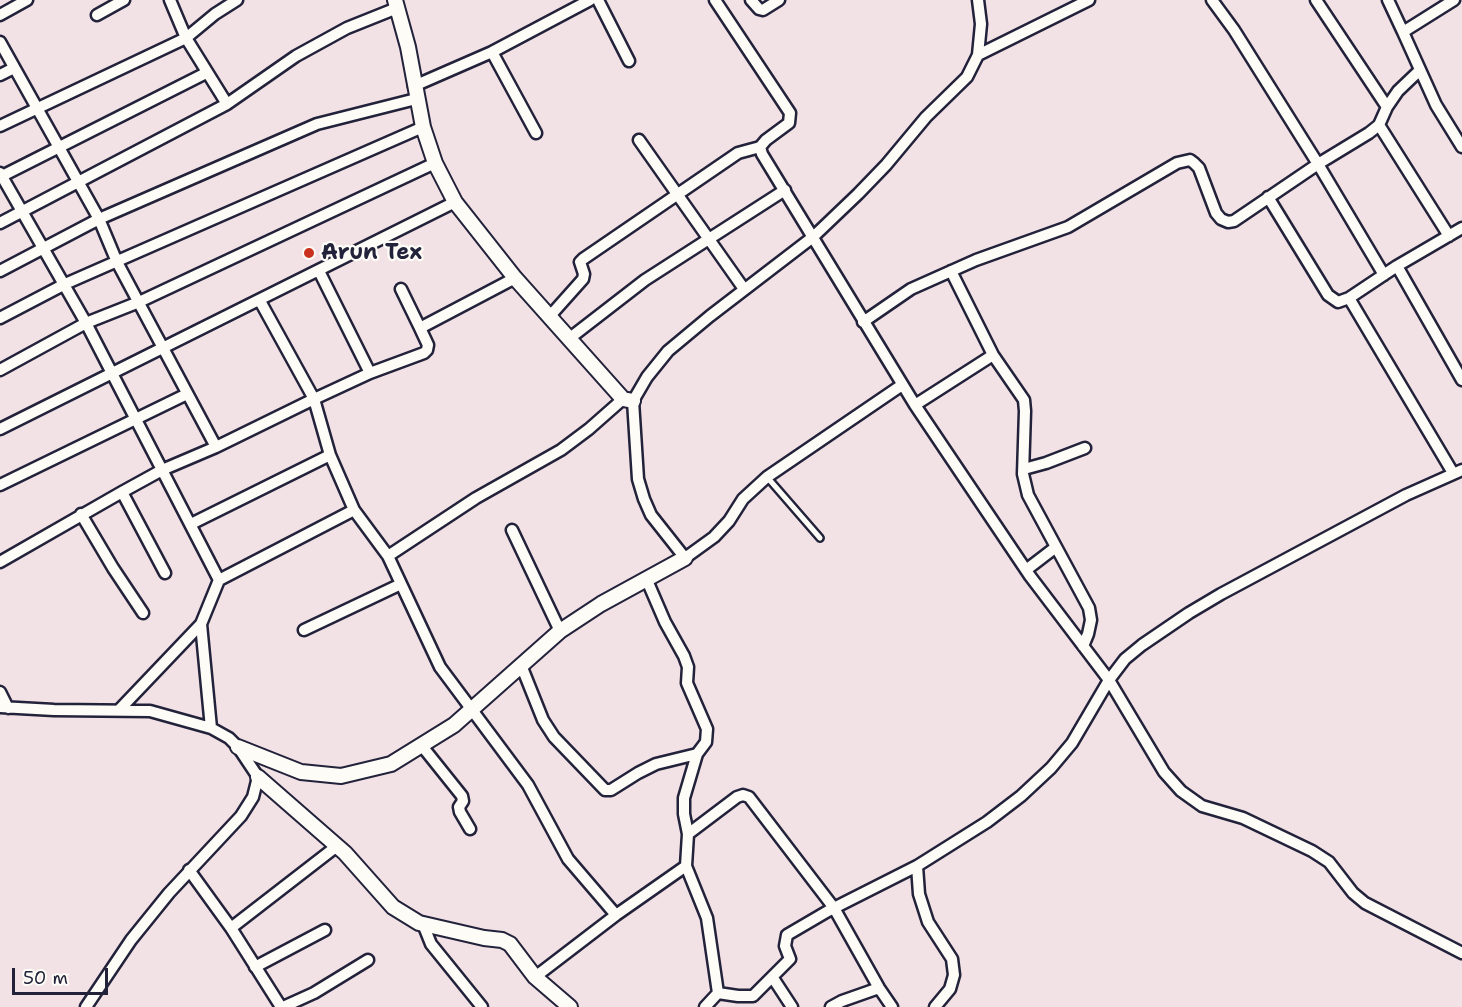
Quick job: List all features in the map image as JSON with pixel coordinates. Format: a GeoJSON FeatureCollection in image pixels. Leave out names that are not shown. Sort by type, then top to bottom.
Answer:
{"type":"FeatureCollection","features":[{"type":"Feature","properties":{"kind":"street"},"geometry":{"type":"LineString","coordinates":[[0,15],[27,0]]}},
{"type":"Feature","properties":{"kind":"street"},"geometry":{"type":"LineString","coordinates":[[97,15],[124,0]]}},
{"type":"Feature","properties":{"kind":"street"},"geometry":{"type":"LineString","coordinates":[[170,0],[186,38],[227,104]]}},
{"type":"Feature","properties":{"kind":"street"},"geometry":{"type":"LineString","coordinates":[[0,126],[186,38],[237,0]]}},
{"type":"Feature","properties":{"kind":"street"},"geometry":{"type":"LineString","coordinates":[[0,271],[99,219],[316,124],[415,93],[590,0]]}},
{"type":"Feature","properties":{"kind":"street"},"geometry":{"type":"LineString","coordinates":[[598,0],[629,61]]}},
{"type":"Feature","properties":{"kind":"street"},"geometry":{"type":"LineString","coordinates":[[550,316],[583,279],[584,274],[580,262],[583,259],[738,153],[760,147],[789,123],[790,113],[715,0]]}},
{"type":"Feature","properties":{"kind":"street"},"geometry":{"type":"LineString","coordinates":[[751,0],[763,10],[779,0]]}},
{"type":"Feature","properties":{"kind":"street"},"geometry":{"type":"LineString","coordinates":[[388,556],[476,498],[561,450],[628,400],[668,351],[813,237],[886,165],[926,117],[967,77],[978,55],[981,24],[978,0]]}},
{"type":"Feature","properties":{"kind":"street"},"geometry":{"type":"LineString","coordinates":[[978,55],[1072,4],[1089,0]]}},
{"type":"Feature","properties":{"kind":"street"},"geometry":{"type":"LineString","coordinates":[[1212,0],[1234,30],[1318,164],[1384,275]]}},
{"type":"Feature","properties":{"kind":"street"},"geometry":{"type":"LineString","coordinates":[[1316,0],[1387,107]]}},
{"type":"Feature","properties":{"kind":"street"},"geometry":{"type":"LineString","coordinates":[[1388,0],[1436,105],[1462,147]]}},
{"type":"Feature","properties":{"kind":"street"},"geometry":{"type":"LineString","coordinates":[[1403,32],[1454,0]]}},
{"type":"Feature","properties":{"kind":"street"},"geometry":{"type":"LineString","coordinates":[[0,223],[227,104],[296,56],[396,4],[408,47],[423,127],[435,163],[455,202],[514,278],[628,400],[638,479],[644,499],[651,515],[685,558]]}},
{"type":"Feature","properties":{"kind":"street"},"geometry":{"type":"LineString","coordinates":[[0,42],[99,219],[117,262],[216,447]]}},
{"type":"Feature","properties":{"kind":"street"},"geometry":{"type":"LineString","coordinates":[[492,52],[536,133]]}},
{"type":"Feature","properties":{"kind":"street"},"geometry":{"type":"LineString","coordinates":[[0,75],[14,68]]}},
{"type":"Feature","properties":{"kind":"street"},"geometry":{"type":"LineString","coordinates":[[863,322],[911,289],[1014,245],[1068,227],[1177,163],[1190,160],[1199,168],[1216,213],[1221,219],[1228,222],[1234,221],[1379,125],[1398,91],[1420,70]]}},
{"type":"Feature","properties":{"kind":"street"},"geometry":{"type":"LineString","coordinates":[[207,73],[1,176],[65,284],[219,580]]}},
{"type":"Feature","properties":{"kind":"street"},"geometry":{"type":"LineString","coordinates":[[1379,125],[1449,236]]}},
{"type":"Feature","properties":{"kind":"street"},"geometry":{"type":"LineString","coordinates":[[0,318],[65,284],[423,127]]}},
{"type":"Feature","properties":{"kind":"street"},"geometry":{"type":"LineString","coordinates":[[639,140],[744,289]]}},
{"type":"Feature","properties":{"kind":"street"},"geometry":{"type":"LineString","coordinates":[[760,147],[762,154],[902,385],[1026,570],[1109,681],[1164,772],[1181,791],[1202,806],[1243,818],[1312,851],[1329,862],[1353,893],[1365,903],[1462,953]]}},
{"type":"Feature","properties":{"kind":"street"},"geometry":{"type":"LineString","coordinates":[[0,370],[86,323],[139,302],[435,163]]}},
{"type":"Feature","properties":{"kind":"street"},"geometry":{"type":"LineString","coordinates":[[570,338],[645,280],[785,190]]}},
{"type":"Feature","properties":{"kind":"street"},"geometry":{"type":"LineString","coordinates":[[1268,197],[1328,295],[1338,302],[1349,298],[1397,266],[1462,228]]}},
{"type":"Feature","properties":{"kind":"street"},"geometry":{"type":"LineString","coordinates":[[0,429],[455,202]]}},
{"type":"Feature","properties":{"kind":"street"},"geometry":{"type":"LineString","coordinates":[[1397,266],[1462,380]]}},
{"type":"Feature","properties":{"kind":"street"},"geometry":{"type":"LineString","coordinates":[[319,271],[370,373]]}},
{"type":"Feature","properties":{"kind":"street"},"geometry":{"type":"LineString","coordinates":[[951,271],[993,355],[1024,400],[1023,469],[1028,495],[1089,608],[1091,620],[1083,646]]}},
{"type":"Feature","properties":{"kind":"street"},"geometry":{"type":"LineString","coordinates":[[420,328],[514,278]]}},
{"type":"Feature","properties":{"kind":"street"},"geometry":{"type":"LineString","coordinates":[[0,561],[162,470],[216,447],[370,373],[424,353],[428,345],[401,289]]}},
{"type":"Feature","properties":{"kind":"street"},"geometry":{"type":"LineString","coordinates":[[718,993],[753,996],[790,959],[785,946],[787,935],[834,908],[917,866],[996,815],[1021,796],[1051,768],[1071,743],[1125,659],[1142,645],[1189,613],[1406,495],[1458,471],[1349,298]]}},
{"type":"Feature","properties":{"kind":"street"},"geometry":{"type":"LineString","coordinates":[[260,301],[314,399],[330,455],[354,510],[388,556],[440,667],[528,785],[568,859],[616,915]]}},
{"type":"Feature","properties":{"kind":"street"},"geometry":{"type":"LineString","coordinates":[[915,405],[993,355]]}},
{"type":"Feature","properties":{"kind":"street"},"geometry":{"type":"LineString","coordinates":[[0,692],[4,707],[150,711],[212,729],[238,747],[301,772],[341,776],[391,764],[454,725],[560,631],[601,604],[685,558],[714,537],[729,521],[743,499],[767,477],[902,385]]}},
{"type":"Feature","properties":{"kind":"street"},"geometry":{"type":"LineString","coordinates":[[0,485],[187,394]]}},
{"type":"Feature","properties":{"kind":"street"},"geometry":{"type":"LineString","coordinates":[[1023,469],[1085,448]]}},
{"type":"Feature","properties":{"kind":"street"},"geometry":{"type":"LineString","coordinates":[[191,524],[330,455]]}},
{"type":"Feature","properties":{"kind":"street"},"geometry":{"type":"LineString","coordinates":[[122,492],[165,573]]}},
{"type":"Feature","properties":{"kind":"street"},"geometry":{"type":"LineString","coordinates":[[120,709],[201,624],[219,580],[354,510]]}},
{"type":"Feature","properties":{"kind":"street"},"geometry":{"type":"LineString","coordinates":[[81,514],[143,613]]}},
{"type":"Feature","properties":{"kind":"street"},"geometry":{"type":"LineString","coordinates":[[512,530],[560,631]]}},
{"type":"Feature","properties":{"kind":"street"},"geometry":{"type":"LineString","coordinates":[[1026,570],[1056,548]]}},
{"type":"Feature","properties":{"kind":"street"},"geometry":{"type":"LineString","coordinates":[[646,578],[665,622],[684,656],[688,668],[687,683],[707,729],[706,742],[697,754],[684,798],[688,834],[686,866],[707,918],[718,993]]}},
{"type":"Feature","properties":{"kind":"street"},"geometry":{"type":"LineString","coordinates":[[304,630],[402,584]]}},
{"type":"Feature","properties":{"kind":"street"},"geometry":{"type":"LineString","coordinates":[[201,624],[212,729]]}},
{"type":"Feature","properties":{"kind":"street"},"geometry":{"type":"LineString","coordinates":[[521,665],[543,720],[554,736],[605,790],[611,790],[656,764],[697,754]]}},
{"type":"Feature","properties":{"kind":"street"},"geometry":{"type":"LineString","coordinates":[[422,746],[462,796],[460,812],[470,829]]}},
{"type":"Feature","properties":{"kind":"street"},"geometry":{"type":"LineString","coordinates":[[238,747],[258,777],[337,846],[393,907],[423,924],[502,940],[510,944],[535,977],[570,1007]]}},
{"type":"Feature","properties":{"kind":"street"},"geometry":{"type":"LineString","coordinates":[[89,1002],[131,940],[189,870],[241,816],[253,797],[258,777]]}},
{"type":"Feature","properties":{"kind":"street"},"geometry":{"type":"LineString","coordinates":[[688,834],[737,797],[743,795],[749,797],[834,908],[892,1007]]}},
{"type":"Feature","properties":{"kind":"street"},"geometry":{"type":"LineString","coordinates":[[231,928],[337,846]]}},
{"type":"Feature","properties":{"kind":"street"},"geometry":{"type":"LineString","coordinates":[[535,977],[616,915],[686,866]]}},
{"type":"Feature","properties":{"kind":"street"},"geometry":{"type":"LineString","coordinates":[[917,866],[919,894],[928,922],[952,959],[954,975],[950,989],[935,1007]]}},
{"type":"Feature","properties":{"kind":"street"},"geometry":{"type":"LineString","coordinates":[[189,870],[231,928],[282,1007],[314,993],[368,960]]}},
{"type":"Feature","properties":{"kind":"street"},"geometry":{"type":"LineString","coordinates":[[423,924],[431,944],[482,1007]]}},
{"type":"Feature","properties":{"kind":"street"},"geometry":{"type":"LineString","coordinates":[[255,967],[325,930]]}},
{"type":"Feature","properties":{"kind":"street"},"geometry":{"type":"LineString","coordinates":[[773,978],[792,1007]]}},
{"type":"Feature","properties":{"kind":"street"},"geometry":{"type":"LineString","coordinates":[[831,1007],[879,988]]}},
{"type":"Feature","properties":{"kind":"street"},"geometry":{"type":"LineString","coordinates":[[705,1007],[718,993]]}},
{"type":"Feature","properties":{"kind":"street"},"geometry":{"type":"LineString","coordinates":[[753,996],[760,1007]]}},
{"type":"Feature","properties":{"kind":"lane"},"geometry":{"type":"LineString","coordinates":[[767,477],[820,538]]}},
{"type":"Feature","properties":{"kind":"place","name":"Arun Tex"},"geometry":{"type":"Point","coordinates":[309,253]}}]}
